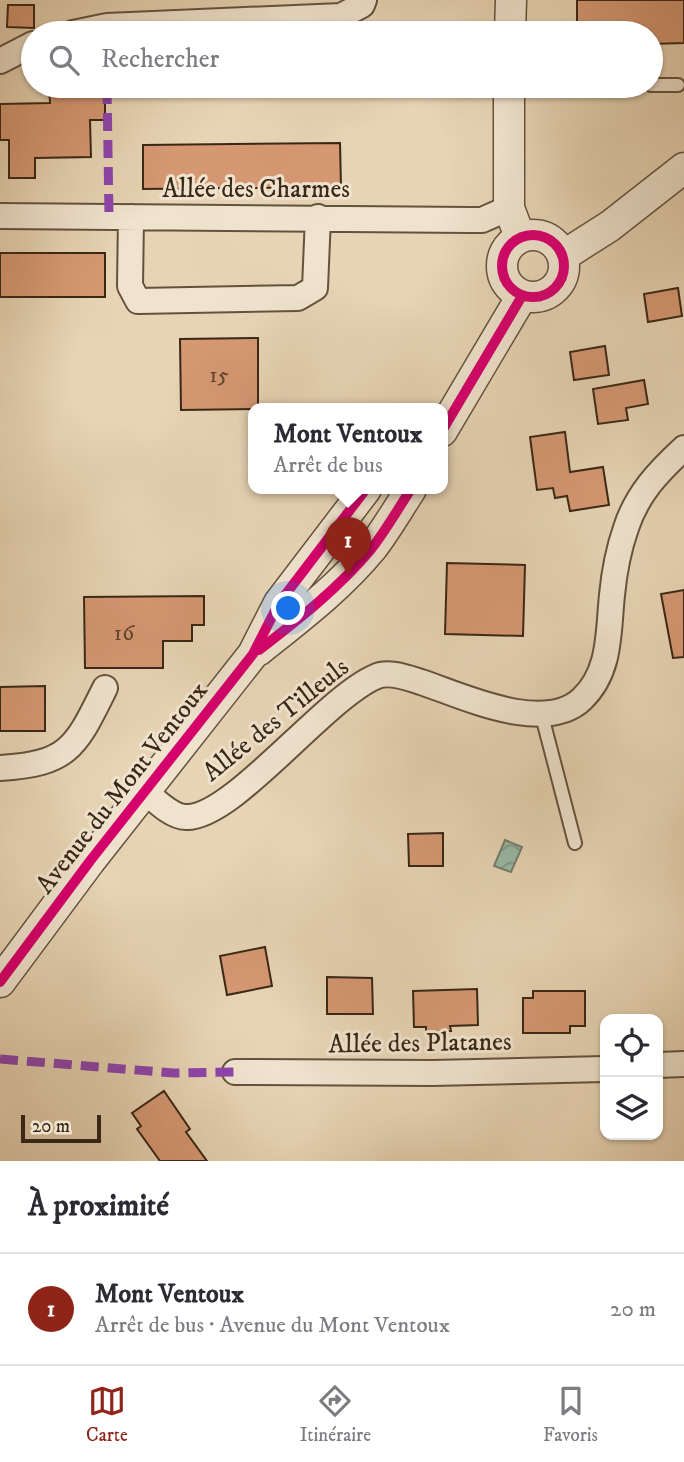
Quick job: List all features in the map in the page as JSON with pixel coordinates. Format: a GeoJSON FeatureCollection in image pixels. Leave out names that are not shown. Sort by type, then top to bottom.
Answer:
{"type":"FeatureCollection","features":[{"type":"Feature","properties":{"kind":"street"},"geometry":{"type":"LineString","coordinates":[[224,21],[341,16],[362,5],[364,0]]}},
{"type":"Feature","properties":{"kind":"street"},"geometry":{"type":"LineString","coordinates":[[510,21],[511,0]]}},
{"type":"Feature","properties":{"kind":"street"},"geometry":{"type":"LineString","coordinates":[[0,61],[21,50]]}},
{"type":"Feature","properties":{"kind":"street"},"geometry":{"type":"LineString","coordinates":[[509,98],[509,208],[520,237]]}},
{"type":"Feature","properties":{"kind":"street"},"geometry":{"type":"LineString","coordinates":[[563,256],[610,226],[684,168]]}},
{"type":"Feature","properties":{"kind":"street","name":"Allée des Charmes"},"geometry":{"type":"LineString","coordinates":[[0,216],[482,220],[509,208]]}},
{"type":"Feature","properties":{"kind":"street"},"geometry":{"type":"LineString","coordinates":[[131,217],[130,286],[138,301],[298,298],[315,288],[318,217]]}},
{"type":"Feature","properties":{"kind":"street"},"geometry":{"type":"LineString","coordinates":[[541,236],[550,240],[563,256],[565,266],[558,285],[542,297],[522,296],[506,283],[502,262],[505,252],[520,237],[541,236]]}},
{"type":"Feature","properties":{"kind":"street"},"geometry":{"type":"LineString","coordinates":[[448,422],[522,296]]}},
{"type":"Feature","properties":{"kind":"street"},"geometry":{"type":"LineString","coordinates":[[439,403],[491,347]]}},
{"type":"Feature","properties":{"kind":"street"},"geometry":{"type":"LineString","coordinates":[[542,716],[579,702],[595,685],[607,656],[612,592],[626,527],[653,476],[684,448]]}},
{"type":"Feature","properties":{"kind":"street","name":"Avenue du Mont Ventoux"},"geometry":{"type":"LineString","coordinates":[[0,982],[253,654],[279,603],[362,494]]}},
{"type":"Feature","properties":{"kind":"street","name":"Avenue du Mont Ventoux"},"geometry":{"type":"LineString","coordinates":[[253,654],[317,604],[348,575],[373,546],[408,494]]}},
{"type":"Feature","properties":{"kind":"street","name":"Allée des Tilleuls"},"geometry":{"type":"LineString","coordinates":[[146,792],[182,817],[201,816],[236,792],[327,712],[376,676],[399,675],[520,713],[542,716]]}},
{"type":"Feature","properties":{"kind":"street"},"geometry":{"type":"LineString","coordinates":[[0,768],[50,761],[67,750],[81,738],[105,688]]}},
{"type":"Feature","properties":{"kind":"street"},"geometry":{"type":"LineString","coordinates":[[663,1066],[684,1064]]}},
{"type":"Feature","properties":{"kind":"street","name":"Allée des Platanes"},"geometry":{"type":"LineString","coordinates":[[235,1072],[432,1073],[600,1069]]}},
{"type":"Feature","properties":{"kind":"lane"},"geometry":{"type":"LineString","coordinates":[[663,86],[678,85]]}},
{"type":"Feature","properties":{"kind":"lane"},"geometry":{"type":"LineString","coordinates":[[542,716],[575,843]]}},
{"type":"Feature","properties":{"kind":"water"},"geometry":{"type":"Polygon","coordinates":[[[505,840],[522,847],[511,872],[494,866],[505,840]]]}},
{"type":"Feature","properties":{"kind":"building"},"geometry":{"type":"Polygon","coordinates":[[[577,0],[684,0],[684,43],[663,44],[663,21],[577,21],[577,0]]]}},
{"type":"Feature","properties":{"kind":"building"},"geometry":{"type":"Polygon","coordinates":[[[8,5],[34,5],[34,21],[21,21],[21,28],[7,27],[8,5]]]}},
{"type":"Feature","properties":{"kind":"building"},"geometry":{"type":"Polygon","coordinates":[[[50,98],[105,98],[105,120],[90,120],[91,157],[35,158],[35,178],[9,178],[9,140],[0,140],[0,104],[50,103],[50,98]]]}},
{"type":"Feature","properties":{"kind":"building"},"geometry":{"type":"Polygon","coordinates":[[[340,143],[341,187],[143,189],[143,145],[340,143]]]}},
{"type":"Feature","properties":{"kind":"building"},"geometry":{"type":"Polygon","coordinates":[[[0,253],[105,253],[105,297],[0,297],[0,253]]]}},
{"type":"Feature","properties":{"kind":"building"},"geometry":{"type":"Polygon","coordinates":[[[678,288],[682,316],[648,322],[644,294],[678,288]]]}},
{"type":"Feature","properties":{"kind":"building"},"geometry":{"type":"Polygon","coordinates":[[[258,338],[258,403],[248,403],[248,409],[181,410],[180,339],[258,338]]]}},
{"type":"Feature","properties":{"kind":"building"},"geometry":{"type":"Polygon","coordinates":[[[605,346],[609,375],[574,380],[570,352],[605,346]]]}},
{"type":"Feature","properties":{"kind":"building"},"geometry":{"type":"Polygon","coordinates":[[[644,380],[648,404],[626,408],[628,420],[598,424],[593,389],[644,380]]]}},
{"type":"Feature","properties":{"kind":"building"},"geometry":{"type":"Polygon","coordinates":[[[565,432],[570,472],[603,467],[609,505],[570,511],[567,496],[555,498],[553,488],[537,490],[530,437],[565,432]]]}},
{"type":"Feature","properties":{"kind":"building"},"geometry":{"type":"Polygon","coordinates":[[[447,563],[525,565],[523,636],[445,634],[447,563]]]}},
{"type":"Feature","properties":{"kind":"building"},"geometry":{"type":"Polygon","coordinates":[[[684,590],[684,657],[673,658],[661,594],[684,590]]]}},
{"type":"Feature","properties":{"kind":"building"},"geometry":{"type":"Polygon","coordinates":[[[204,596],[204,625],[192,625],[192,641],[163,641],[163,668],[85,668],[84,597],[204,596]]]}},
{"type":"Feature","properties":{"kind":"building"},"geometry":{"type":"Polygon","coordinates":[[[45,686],[45,731],[0,731],[0,687],[45,686]]]}},
{"type":"Feature","properties":{"kind":"building"},"geometry":{"type":"Polygon","coordinates":[[[443,833],[443,866],[409,866],[408,834],[443,833]]]}},
{"type":"Feature","properties":{"kind":"building"},"geometry":{"type":"Polygon","coordinates":[[[265,947],[272,986],[227,995],[220,956],[265,947]]]}},
{"type":"Feature","properties":{"kind":"building"},"geometry":{"type":"Polygon","coordinates":[[[327,977],[372,978],[373,1014],[327,1014],[327,977]]]}},
{"type":"Feature","properties":{"kind":"building"},"geometry":{"type":"Polygon","coordinates":[[[477,989],[478,1025],[450,1026],[451,1031],[426,1032],[426,1027],[414,1027],[413,991],[477,989]]]}},
{"type":"Feature","properties":{"kind":"building"},"geometry":{"type":"Polygon","coordinates":[[[533,991],[585,991],[585,1026],[570,1026],[570,1033],[523,1033],[523,998],[533,998],[533,991]]]}},
{"type":"Feature","properties":{"kind":"building"},"geometry":{"type":"Polygon","coordinates":[[[164,1091],[190,1129],[186,1132],[207,1161],[160,1161],[137,1129],[141,1126],[132,1113],[164,1091]]]}},
{"type":"Feature","properties":{"kind":"marked path"},"geometry":{"type":"LineString","coordinates":[[107,98],[109,217]]}},
{"type":"Feature","properties":{"kind":"marked path"},"geometry":{"type":"LineString","coordinates":[[0,1059],[173,1073],[235,1072]]}},
{"type":"Feature","properties":{"kind":"cycle path"},"geometry":{"type":"LineString","coordinates":[[527,235],[539,235],[555,244],[562,254],[564,266],[562,278],[555,288],[539,297],[527,297],[516,292],[507,283],[502,272],[502,260],[507,249],[516,240],[527,235]]}},
{"type":"Feature","properties":{"kind":"cycle path"},"geometry":{"type":"LineString","coordinates":[[448,421],[522,296]]}},
{"type":"Feature","properties":{"kind":"cycle path"},"geometry":{"type":"LineString","coordinates":[[0,982],[90,861],[253,654],[279,603],[362,494]]}},
{"type":"Feature","properties":{"kind":"cycle path"},"geometry":{"type":"LineString","coordinates":[[259,650],[318,602],[359,563],[408,494]]}},
{"type":"Feature","properties":{"kind":"place","name":"Mont Ventoux"},"geometry":{"type":"Point","coordinates":[348,575]}}]}
